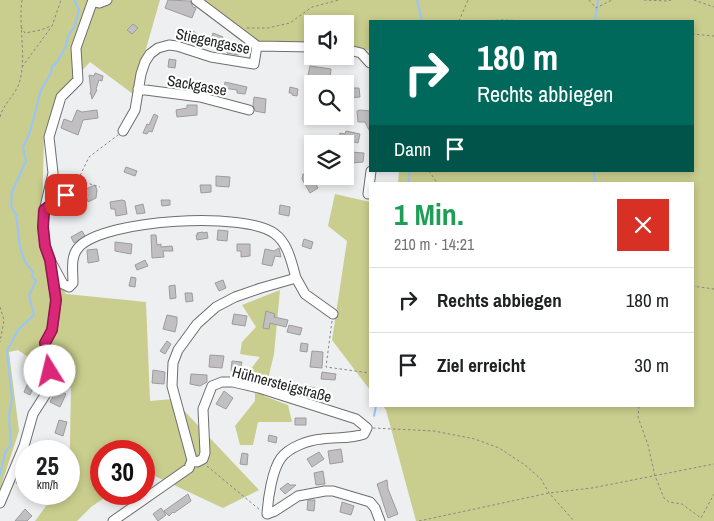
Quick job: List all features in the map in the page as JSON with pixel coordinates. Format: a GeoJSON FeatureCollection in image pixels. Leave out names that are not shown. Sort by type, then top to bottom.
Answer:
{"type":"FeatureCollection","features":[{"type":"Feature","properties":{"kind":"street"},"geometry":{"type":"LineString","coordinates":[[107,0],[99,3],[93,0],[76,48],[78,80],[61,97],[49,137],[53,173],[44,210],[43,227],[45,246],[63,284],[69,287],[73,283],[73,263],[75,253],[80,246],[89,240],[110,232],[158,223],[223,221],[251,224],[268,229],[277,235],[285,247],[296,278],[305,294],[333,314]]}},
{"type":"Feature","properties":{"kind":"street"},"geometry":{"type":"LineString","coordinates":[[196,0],[257,46],[304,47]]}},
{"type":"Feature","properties":{"kind":"street","name":"Stiegengasse"},"geometry":{"type":"LineString","coordinates":[[123,131],[135,110],[141,74],[148,57],[153,52],[164,46],[177,46],[224,60],[254,64],[257,46]]}},
{"type":"Feature","properties":{"kind":"street"},"geometry":{"type":"LineString","coordinates":[[354,52],[361,53],[369,62]]}},
{"type":"Feature","properties":{"kind":"street","name":"Sackgasse"},"geometry":{"type":"LineString","coordinates":[[138,89],[200,97],[249,110]]}},
{"type":"Feature","properties":{"kind":"street"},"geometry":{"type":"LineString","coordinates":[[368,194],[369,186]]}},
{"type":"Feature","properties":{"kind":"street"},"geometry":{"type":"LineString","coordinates":[[44,210],[66,195]]}},
{"type":"Feature","properties":{"kind":"street"},"geometry":{"type":"LineString","coordinates":[[0,503],[24,446],[33,414],[49,389],[50,371],[45,343],[52,330],[56,300],[50,260]]}},
{"type":"Feature","properties":{"kind":"street"},"geometry":{"type":"LineString","coordinates":[[113,521],[189,468],[192,460],[172,386],[174,363],[178,350],[197,324],[216,307],[235,297],[296,278]]}},
{"type":"Feature","properties":{"kind":"street","name":"Hühnersteigstraße"},"geometry":{"type":"LineString","coordinates":[[192,460],[197,462],[203,459],[205,453],[203,409],[212,386],[222,382],[233,382],[277,394],[356,419],[367,428]]}},
{"type":"Feature","properties":{"kind":"street"},"geometry":{"type":"LineString","coordinates":[[265,517],[275,473],[281,458],[293,448],[319,439],[357,437],[364,434],[367,428]]}},
{"type":"Feature","properties":{"kind":"street"},"geometry":{"type":"LineString","coordinates":[[265,517],[298,496],[333,491],[370,502],[375,508],[380,521]]}},
{"type":"Feature","properties":{"kind":"path"},"geometry":{"type":"LineString","coordinates":[[0,117],[18,86],[22,68],[22,0]]}},
{"type":"Feature","properties":{"kind":"path"},"geometry":{"type":"LineString","coordinates":[[22,68],[52,26],[61,0]]}},
{"type":"Feature","properties":{"kind":"path"},"geometry":{"type":"LineString","coordinates":[[233,28],[268,28],[290,23],[312,7],[339,0]]}},
{"type":"Feature","properties":{"kind":"path"},"geometry":{"type":"LineString","coordinates":[[459,20],[468,0]]}},
{"type":"Feature","properties":{"kind":"path"},"geometry":{"type":"LineString","coordinates":[[589,0],[596,8],[612,0]]}},
{"type":"Feature","properties":{"kind":"path"},"geometry":{"type":"LineString","coordinates":[[644,0],[671,0]]}},
{"type":"Feature","properties":{"kind":"path"},"geometry":{"type":"LineString","coordinates":[[694,0],[714,7]]}},
{"type":"Feature","properties":{"kind":"path"},"geometry":{"type":"LineString","coordinates":[[21,27],[25,33],[52,26]]}},
{"type":"Feature","properties":{"kind":"path"},"geometry":{"type":"LineString","coordinates":[[694,34],[714,36]]}},
{"type":"Feature","properties":{"kind":"path"},"geometry":{"type":"LineString","coordinates":[[78,180],[89,157],[123,131]]}},
{"type":"Feature","properties":{"kind":"path"},"geometry":{"type":"LineString","coordinates":[[53,173],[100,187]]}},
{"type":"Feature","properties":{"kind":"path"},"geometry":{"type":"LineString","coordinates":[[694,286],[714,289]]}},
{"type":"Feature","properties":{"kind":"path"},"geometry":{"type":"LineString","coordinates":[[0,307],[4,320],[0,342]]}},
{"type":"Feature","properties":{"kind":"path"},"geometry":{"type":"LineString","coordinates":[[333,314],[326,367],[369,373]]}},
{"type":"Feature","properties":{"kind":"path"},"geometry":{"type":"LineString","coordinates":[[639,407],[638,417],[648,445],[655,476],[664,498],[669,502],[682,504],[701,518],[714,494]]}},
{"type":"Feature","properties":{"kind":"path"},"geometry":{"type":"LineString","coordinates":[[367,428],[434,431],[474,439],[499,448],[525,465],[541,479],[549,493],[574,521]]}},
{"type":"Feature","properties":{"kind":"path"},"geometry":{"type":"LineString","coordinates":[[203,464],[265,517]]}},
{"type":"Feature","properties":{"kind":"path"},"geometry":{"type":"LineString","coordinates":[[419,521],[549,493],[592,488],[714,464]]}},
{"type":"Feature","properties":{"kind":"green space"},"geometry":{"type":"Polygon","coordinates":[[[0,0],[160,0],[133,94],[90,62],[55,100],[44,138],[41,248],[66,294],[146,302],[150,401],[173,399],[259,490],[223,508],[155,476],[155,440],[90,440],[90,505],[94,505],[77,521],[35,521],[47,505],[80,505],[80,440],[70,440],[71,388],[18,350],[9,352],[19,431],[0,489],[0,0]]]}},
{"type":"Feature","properties":{"kind":"green space"},"geometry":{"type":"Polygon","coordinates":[[[201,0],[714,0],[714,521],[416,521],[384,407],[694,407],[694,182],[398,182],[399,172],[694,172],[694,20],[369,20],[369,51],[354,46],[354,15],[304,15],[304,42],[258,44],[201,0]]]}},
{"type":"Feature","properties":{"kind":"green space"},"geometry":{"type":"Polygon","coordinates":[[[335,194],[369,202],[369,389],[332,340],[347,241],[328,226],[335,194]]]}},
{"type":"Feature","properties":{"kind":"green space"},"geometry":{"type":"Polygon","coordinates":[[[280,290],[274,354],[264,396],[288,405],[292,422],[258,422],[253,445],[240,445],[235,426],[255,401],[255,378],[247,374],[260,357],[240,354],[242,342],[256,327],[242,305],[280,290]]]}},
{"type":"Feature","properties":{"kind":"building"},"geometry":{"type":"Polygon","coordinates":[[[168,0],[190,1],[193,7],[196,8],[192,18],[165,8],[168,0]]]}},
{"type":"Feature","properties":{"kind":"building"},"geometry":{"type":"Polygon","coordinates":[[[133,24],[138,28],[132,34],[127,30],[133,24]]]}},
{"type":"Feature","properties":{"kind":"building"},"geometry":{"type":"Polygon","coordinates":[[[193,31],[199,35],[193,44],[189,42],[193,31]]]}},
{"type":"Feature","properties":{"kind":"building"},"geometry":{"type":"Polygon","coordinates":[[[213,33],[223,37],[220,46],[210,43],[213,33]]]}},
{"type":"Feature","properties":{"kind":"building"},"geometry":{"type":"Polygon","coordinates":[[[229,46],[241,49],[239,55],[227,53],[229,46]]]}},
{"type":"Feature","properties":{"kind":"building"},"geometry":{"type":"Polygon","coordinates":[[[169,59],[176,60],[175,68],[168,67],[169,59]]]}},
{"type":"Feature","properties":{"kind":"building"},"geometry":{"type":"Polygon","coordinates":[[[310,66],[331,69],[330,75],[308,75],[310,66]]]}},
{"type":"Feature","properties":{"kind":"building"},"geometry":{"type":"Polygon","coordinates":[[[95,73],[103,76],[102,81],[99,80],[97,90],[92,99],[89,75],[94,76],[95,73]]]}},
{"type":"Feature","properties":{"kind":"building"},"geometry":{"type":"Polygon","coordinates":[[[225,82],[247,87],[245,94],[237,93],[237,90],[224,88],[225,82]]]}},
{"type":"Feature","properties":{"kind":"building"},"geometry":{"type":"Polygon","coordinates":[[[290,87],[298,89],[297,96],[289,93],[290,87]]]}},
{"type":"Feature","properties":{"kind":"building"},"geometry":{"type":"Polygon","coordinates":[[[354,88],[359,88],[360,97],[354,97],[354,88]]]}},
{"type":"Feature","properties":{"kind":"building"},"geometry":{"type":"Polygon","coordinates":[[[254,97],[266,99],[265,113],[255,111],[253,105],[254,97]]]}},
{"type":"Feature","properties":{"kind":"building"},"geometry":{"type":"Polygon","coordinates":[[[187,105],[197,105],[197,115],[177,117],[176,110],[187,108],[187,105]]]}},
{"type":"Feature","properties":{"kind":"building"},"geometry":{"type":"Polygon","coordinates":[[[77,110],[82,112],[97,110],[98,118],[83,120],[78,135],[61,128],[64,119],[72,122],[77,110]]]}},
{"type":"Feature","properties":{"kind":"building"},"geometry":{"type":"Polygon","coordinates":[[[357,111],[369,111],[369,130],[365,122],[358,122],[357,111]]]}},
{"type":"Feature","properties":{"kind":"building"},"geometry":{"type":"Polygon","coordinates":[[[154,114],[158,116],[152,132],[143,133],[147,124],[149,125],[154,114]]]}},
{"type":"Feature","properties":{"kind":"building"},"geometry":{"type":"Polygon","coordinates":[[[346,131],[360,134],[358,143],[354,142],[354,135],[340,135],[340,133],[345,134],[346,131]]]}},
{"type":"Feature","properties":{"kind":"building"},"geometry":{"type":"Polygon","coordinates":[[[354,152],[364,153],[363,162],[354,163],[354,152]]]}},
{"type":"Feature","properties":{"kind":"building"},"geometry":{"type":"Polygon","coordinates":[[[126,167],[137,171],[135,176],[124,172],[126,167]]]}},
{"type":"Feature","properties":{"kind":"building"},"geometry":{"type":"Polygon","coordinates":[[[216,176],[230,177],[229,187],[216,186],[216,176]]]}},
{"type":"Feature","properties":{"kind":"building"},"geometry":{"type":"Polygon","coordinates":[[[95,185],[97,190],[96,198],[88,202],[87,198],[84,199],[81,191],[95,185]]]}},
{"type":"Feature","properties":{"kind":"building"},"geometry":{"type":"Polygon","coordinates":[[[200,185],[211,185],[211,192],[201,193],[200,185]]]}},
{"type":"Feature","properties":{"kind":"building"},"geometry":{"type":"Polygon","coordinates":[[[305,185],[316,185],[318,188],[310,193],[305,185]]]}},
{"type":"Feature","properties":{"kind":"building"},"geometry":{"type":"Polygon","coordinates":[[[161,200],[170,200],[170,205],[162,206],[161,200]]]}},
{"type":"Feature","properties":{"kind":"building"},"geometry":{"type":"Polygon","coordinates":[[[125,201],[127,214],[116,216],[115,209],[111,209],[110,202],[125,201]]]}},
{"type":"Feature","properties":{"kind":"building"},"geometry":{"type":"Polygon","coordinates":[[[143,204],[145,213],[137,214],[135,206],[143,204]]]}},
{"type":"Feature","properties":{"kind":"building"},"geometry":{"type":"Polygon","coordinates":[[[280,205],[290,207],[289,216],[279,214],[280,205]]]}},
{"type":"Feature","properties":{"kind":"building"},"geometry":{"type":"Polygon","coordinates":[[[218,230],[228,231],[227,241],[217,240],[218,230]]]}},
{"type":"Feature","properties":{"kind":"building"},"geometry":{"type":"Polygon","coordinates":[[[82,231],[85,236],[74,243],[71,237],[82,231]]]}},
{"type":"Feature","properties":{"kind":"building"},"geometry":{"type":"Polygon","coordinates":[[[207,232],[208,238],[197,240],[197,233],[207,232]]]}},
{"type":"Feature","properties":{"kind":"building"},"geometry":{"type":"Polygon","coordinates":[[[151,235],[156,235],[157,245],[161,244],[161,247],[172,246],[173,251],[163,251],[164,257],[152,258],[151,235]]]}},
{"type":"Feature","properties":{"kind":"building"},"geometry":{"type":"Polygon","coordinates":[[[304,239],[313,242],[311,249],[302,246],[304,239]]]}},
{"type":"Feature","properties":{"kind":"building"},"geometry":{"type":"Polygon","coordinates":[[[115,242],[132,244],[131,254],[115,251],[115,242]]]}},
{"type":"Feature","properties":{"kind":"building"},"geometry":{"type":"Polygon","coordinates":[[[237,244],[250,244],[250,256],[241,257],[241,251],[237,251],[237,244]]]}},
{"type":"Feature","properties":{"kind":"building"},"geometry":{"type":"Polygon","coordinates":[[[279,248],[281,257],[275,256],[272,266],[262,264],[265,249],[274,251],[279,248]]]}},
{"type":"Feature","properties":{"kind":"building"},"geometry":{"type":"Polygon","coordinates":[[[97,249],[99,261],[88,263],[87,250],[97,249]]]}},
{"type":"Feature","properties":{"kind":"building"},"geometry":{"type":"Polygon","coordinates":[[[145,260],[148,266],[137,270],[135,265],[145,260]]]}},
{"type":"Feature","properties":{"kind":"building"},"geometry":{"type":"Polygon","coordinates":[[[131,277],[136,278],[135,287],[129,286],[131,277]]]}},
{"type":"Feature","properties":{"kind":"building"},"geometry":{"type":"Polygon","coordinates":[[[223,280],[226,288],[219,291],[215,283],[223,280]]]}},
{"type":"Feature","properties":{"kind":"building"},"geometry":{"type":"Polygon","coordinates":[[[175,285],[176,298],[170,299],[169,286],[175,285]]]}},
{"type":"Feature","properties":{"kind":"building"},"geometry":{"type":"Polygon","coordinates":[[[185,293],[192,293],[193,301],[186,302],[185,293]]]}},
{"type":"Feature","properties":{"kind":"building"},"geometry":{"type":"Polygon","coordinates":[[[266,311],[275,314],[274,317],[288,320],[286,327],[270,323],[269,329],[263,328],[266,311]]]}},
{"type":"Feature","properties":{"kind":"building"},"geometry":{"type":"Polygon","coordinates":[[[234,314],[247,316],[245,326],[232,324],[234,314]]]}},
{"type":"Feature","properties":{"kind":"building"},"geometry":{"type":"Polygon","coordinates":[[[167,315],[177,317],[175,332],[163,329],[167,315]]]}},
{"type":"Feature","properties":{"kind":"building"},"geometry":{"type":"Polygon","coordinates":[[[289,325],[302,328],[300,335],[287,332],[289,325]]]}},
{"type":"Feature","properties":{"kind":"building"},"geometry":{"type":"Polygon","coordinates":[[[167,341],[171,344],[165,354],[160,351],[167,341]]]}},
{"type":"Feature","properties":{"kind":"building"},"geometry":{"type":"Polygon","coordinates":[[[301,343],[308,344],[307,352],[300,351],[301,343]]]}},
{"type":"Feature","properties":{"kind":"building"},"geometry":{"type":"Polygon","coordinates":[[[312,351],[323,352],[322,368],[310,367],[312,351]]]}},
{"type":"Feature","properties":{"kind":"building"},"geometry":{"type":"Polygon","coordinates":[[[210,355],[224,356],[222,368],[209,367],[210,355]]]}},
{"type":"Feature","properties":{"kind":"building"},"geometry":{"type":"Polygon","coordinates":[[[232,361],[242,362],[240,372],[231,371],[232,361]]]}},
{"type":"Feature","properties":{"kind":"building"},"geometry":{"type":"Polygon","coordinates":[[[153,370],[165,372],[164,384],[152,383],[153,370]]]}},
{"type":"Feature","properties":{"kind":"building"},"geometry":{"type":"Polygon","coordinates":[[[322,372],[336,374],[335,380],[321,379],[322,372]]]}},
{"type":"Feature","properties":{"kind":"building"},"geometry":{"type":"Polygon","coordinates":[[[191,374],[207,375],[207,382],[200,386],[190,384],[191,374]]]}},
{"type":"Feature","properties":{"kind":"building"},"geometry":{"type":"Polygon","coordinates":[[[28,383],[34,386],[30,395],[24,392],[28,383]]]}},
{"type":"Feature","properties":{"kind":"building"},"geometry":{"type":"Polygon","coordinates":[[[295,384],[315,388],[314,395],[294,390],[295,384]]]}},
{"type":"Feature","properties":{"kind":"building"},"geometry":{"type":"Polygon","coordinates":[[[57,389],[66,394],[60,407],[50,402],[57,389]]]}},
{"type":"Feature","properties":{"kind":"building"},"geometry":{"type":"Polygon","coordinates":[[[224,391],[233,398],[226,409],[216,404],[224,391]]]}},
{"type":"Feature","properties":{"kind":"building"},"geometry":{"type":"Polygon","coordinates":[[[295,418],[306,418],[306,425],[295,425],[295,418]]]}},
{"type":"Feature","properties":{"kind":"building"},"geometry":{"type":"Polygon","coordinates":[[[59,420],[67,422],[63,436],[55,433],[59,420]]]}},
{"type":"Feature","properties":{"kind":"building"},"geometry":{"type":"Polygon","coordinates":[[[269,435],[277,437],[276,443],[268,441],[269,435]]]}},
{"type":"Feature","properties":{"kind":"building"},"geometry":{"type":"Polygon","coordinates":[[[341,449],[343,462],[330,464],[328,451],[341,449]]]}},
{"type":"Feature","properties":{"kind":"building"},"geometry":{"type":"Polygon","coordinates":[[[319,452],[324,459],[312,467],[307,459],[319,452]]]}},
{"type":"Feature","properties":{"kind":"building"},"geometry":{"type":"Polygon","coordinates":[[[242,453],[248,454],[247,465],[240,464],[242,453]]]}},
{"type":"Feature","properties":{"kind":"building"},"geometry":{"type":"Polygon","coordinates":[[[323,471],[325,484],[316,485],[314,473],[323,471]]]}},
{"type":"Feature","properties":{"kind":"building"},"geometry":{"type":"Polygon","coordinates":[[[387,480],[388,489],[398,514],[388,518],[377,484],[387,480]]]}},
{"type":"Feature","properties":{"kind":"building"},"geometry":{"type":"Polygon","coordinates":[[[288,483],[296,485],[285,494],[280,489],[288,483]]]}},
{"type":"Feature","properties":{"kind":"building"},"geometry":{"type":"Polygon","coordinates":[[[188,494],[191,501],[169,516],[164,511],[188,494]]]}},
{"type":"Feature","properties":{"kind":"building"},"geometry":{"type":"Polygon","coordinates":[[[308,500],[315,500],[314,511],[307,510],[308,500]]]}},
{"type":"Feature","properties":{"kind":"building"},"geometry":{"type":"Polygon","coordinates":[[[342,502],[354,506],[351,515],[340,512],[342,502]]]}},
{"type":"Feature","properties":{"kind":"building"},"geometry":{"type":"Polygon","coordinates":[[[161,508],[166,515],[158,521],[153,514],[161,508]]]}},
{"type":"Feature","properties":{"kind":"building"},"geometry":{"type":"Polygon","coordinates":[[[25,509],[32,516],[27,521],[15,521],[25,509]]]}},
{"type":"Feature","properties":{"kind":"waterway"},"geometry":{"type":"LineString","coordinates":[[0,475],[5,453],[11,444],[9,415],[12,399],[7,351],[18,330],[34,315],[29,295],[36,281],[32,276],[33,272],[25,262],[20,247],[16,215],[11,206],[12,192],[26,161],[23,147],[30,132],[41,90],[51,73],[52,66],[56,64],[66,46],[68,36],[75,26],[79,9],[74,0]]}},
{"type":"Feature","properties":{"kind":"waterway"},"geometry":{"type":"LineString","coordinates":[[417,0],[422,20]]}},
{"type":"Feature","properties":{"kind":"waterway"},"geometry":{"type":"LineString","coordinates":[[595,20],[598,0]]}},
{"type":"Feature","properties":{"kind":"waterway"},"geometry":{"type":"LineString","coordinates":[[408,182],[410,172]]}},
{"type":"Feature","properties":{"kind":"waterway"},"geometry":{"type":"LineString","coordinates":[[594,172],[595,182]]}},
{"type":"Feature","properties":{"kind":"waterway"},"geometry":{"type":"LineString","coordinates":[[374,416],[376,407]]}},
{"type":"Feature","properties":{"kind":"route"},"geometry":{"type":"LineString","coordinates":[[50,371],[45,343],[52,330],[56,300],[50,260],[45,246],[44,210],[66,195]]}}]}
